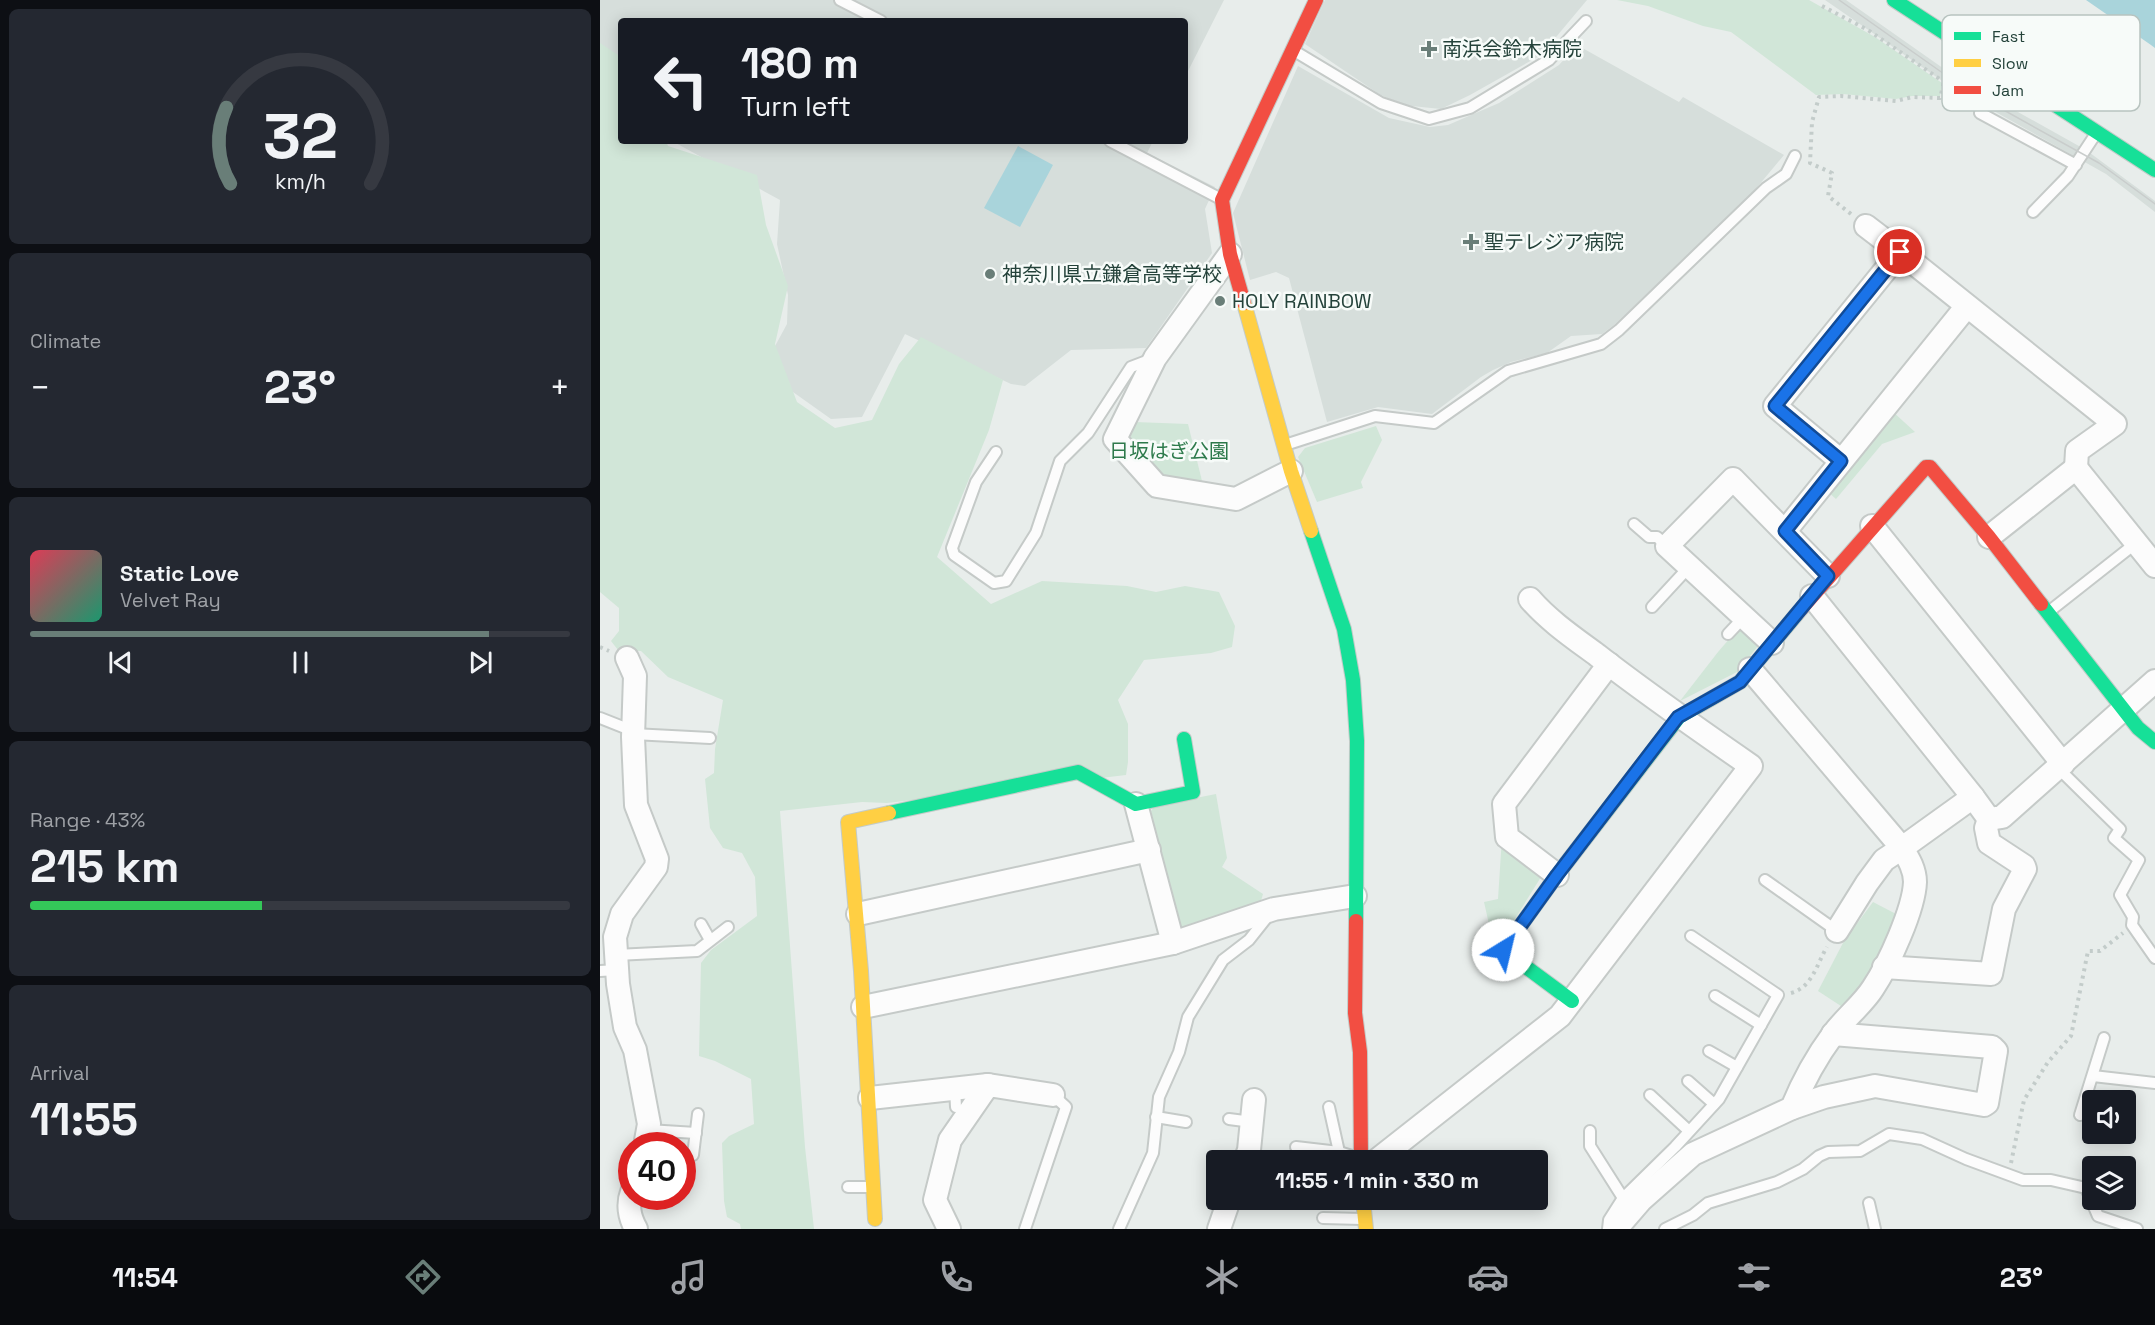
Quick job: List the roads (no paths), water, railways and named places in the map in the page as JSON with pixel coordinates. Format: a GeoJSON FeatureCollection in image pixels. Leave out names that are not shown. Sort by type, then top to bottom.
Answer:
{"type":"FeatureCollection","features":[{"type":"Feature","properties":{"kind":"main road"},"geometry":{"type":"LineString","coordinates":[[1316,0],[1222,200],[1230,254],[1291,471],[1344,629],[1353,680],[1358,741],[1355,1013],[1365,1150]]}},
{"type":"Feature","properties":{"kind":"main road"},"geometry":{"type":"LineString","coordinates":[[1894,0],[1942,31]]}},
{"type":"Feature","properties":{"kind":"main road"},"geometry":{"type":"LineString","coordinates":[[2066,111],[2155,170]]}},
{"type":"Feature","properties":{"kind":"main road"},"geometry":{"type":"LineString","coordinates":[[1572,1001],[1503,950],[1557,875],[1678,717],[1740,682],[1828,576],[1926,467],[1930,467],[1989,537],[2138,728],[2155,742]]}},
{"type":"Feature","properties":{"kind":"main road"},"geometry":{"type":"LineString","coordinates":[[875,1219],[858,914],[848,822],[1078,772],[1136,804],[1193,792],[1184,739]]}},
{"type":"Feature","properties":{"kind":"street"},"geometry":{"type":"LineString","coordinates":[[1866,226],[2115,424],[2077,451],[2076,468],[2155,566]]}},
{"type":"Feature","properties":{"kind":"street"},"geometry":{"type":"LineString","coordinates":[[1841,461],[1775,406],[1900,252]]}},
{"type":"Feature","properties":{"kind":"street"},"geometry":{"type":"LineString","coordinates":[[1230,254],[1155,358],[1115,439],[1157,486],[1236,499],[1291,471]]}},
{"type":"Feature","properties":{"kind":"street"},"geometry":{"type":"LineString","coordinates":[[1785,531],[1967,306]]}},
{"type":"Feature","properties":{"kind":"street"},"geometry":{"type":"LineString","coordinates":[[1989,537],[2076,468]]}},
{"type":"Feature","properties":{"kind":"street"},"geometry":{"type":"LineString","coordinates":[[1772,643],[1667,546],[1733,479],[1828,576]]}},
{"type":"Feature","properties":{"kind":"street"},"geometry":{"type":"LineString","coordinates":[[1872,526],[2061,766]]}},
{"type":"Feature","properties":{"kind":"street"},"geometry":{"type":"LineString","coordinates":[[1812,596],[1989,819]]}},
{"type":"Feature","properties":{"kind":"street"},"geometry":{"type":"LineString","coordinates":[[1379,1150],[1560,1016],[1751,766],[1678,717],[1540,611],[1530,599]]}},
{"type":"Feature","properties":{"kind":"street"},"geometry":{"type":"LineString","coordinates":[[627,658],[635,676],[633,733],[636,805],[657,859],[656,867],[622,914],[615,937],[611,965],[625,1028],[635,1050],[646,1108],[646,1132]]}},
{"type":"Feature","properties":{"kind":"street"},"geometry":{"type":"LineString","coordinates":[[1557,875],[1507,837],[1504,804],[1609,664]]}},
{"type":"Feature","properties":{"kind":"street"},"geometry":{"type":"LineString","coordinates":[[1750,669],[1902,848],[1911,864],[1915,880],[1911,905],[1873,989],[1833,1034],[1802,1083],[1792,1108]]}},
{"type":"Feature","properties":{"kind":"street"},"geometry":{"type":"LineString","coordinates":[[1989,819],[2002,817],[2155,681]]}},
{"type":"Feature","properties":{"kind":"street"},"geometry":{"type":"LineString","coordinates":[[1837,931],[1884,860],[1973,797]]}},
{"type":"Feature","properties":{"kind":"street"},"geometry":{"type":"LineString","coordinates":[[1136,804],[1173,943]]}},
{"type":"Feature","properties":{"kind":"street"},"geometry":{"type":"LineString","coordinates":[[1884,967],[1991,974],[2004,909],[2025,869],[2024,866],[1989,843],[1986,828],[1989,819]]}},
{"type":"Feature","properties":{"kind":"street"},"geometry":{"type":"LineString","coordinates":[[858,914],[1149,850]]}},
{"type":"Feature","properties":{"kind":"street"},"geometry":{"type":"LineString","coordinates":[[863,1007],[1173,943],[1274,909],[1355,896]]}},
{"type":"Feature","properties":{"kind":"street"},"geometry":{"type":"LineString","coordinates":[[1616,1229],[1641,1200],[1693,1154],[1792,1108],[1824,1096],[1875,1086],[1984,1105],[1987,1103],[1996,1051],[1992,1047],[1833,1034]]}},
{"type":"Feature","properties":{"kind":"street"},"geometry":{"type":"LineString","coordinates":[[949,1229],[935,1200],[950,1140],[988,1086]]}},
{"type":"Feature","properties":{"kind":"street"},"geometry":{"type":"LineString","coordinates":[[870,1098],[955,1098],[988,1086],[1053,1095]]}},
{"type":"Feature","properties":{"kind":"street"},"geometry":{"type":"LineString","coordinates":[[1249,1150],[1253,1111]]}},
{"type":"Feature","properties":{"kind":"street"},"geometry":{"type":"LineString","coordinates":[[629,1210],[636,1229]]}},
{"type":"Feature","properties":{"kind":"street"},"geometry":{"type":"LineString","coordinates":[[1219,1229],[1226,1210]]}},
{"type":"Feature","properties":{"kind":"lane"},"geometry":{"type":"LineString","coordinates":[[840,0],[875,18]]}},
{"type":"Feature","properties":{"kind":"lane"},"geometry":{"type":"LineString","coordinates":[[1293,50],[1381,103],[1430,119],[1470,108],[1549,60],[1586,21]]}},
{"type":"Feature","properties":{"kind":"lane"},"geometry":{"type":"LineString","coordinates":[[1980,113],[2076,165]]}},
{"type":"Feature","properties":{"kind":"lane"},"geometry":{"type":"LineString","coordinates":[[2033,212],[2068,176],[2097,131]]}},
{"type":"Feature","properties":{"kind":"lane"},"geometry":{"type":"LineString","coordinates":[[1116,144],[1222,200]]}},
{"type":"Feature","properties":{"kind":"lane"},"geometry":{"type":"LineString","coordinates":[[1285,445],[1375,416],[1434,423],[1508,371],[1601,344],[1619,330],[1766,188],[1786,174],[1795,156]]}},
{"type":"Feature","properties":{"kind":"lane"},"geometry":{"type":"LineString","coordinates":[[996,452],[976,482],[952,548],[954,555],[994,584],[1006,581],[1036,533],[1060,461],[1088,433],[1131,367],[1155,358]]}},
{"type":"Feature","properties":{"kind":"lane"},"geometry":{"type":"LineString","coordinates":[[1634,524],[1649,537],[1657,537],[1667,546]]}},
{"type":"Feature","properties":{"kind":"lane"},"geometry":{"type":"LineString","coordinates":[[2048,612],[2136,543]]}},
{"type":"Feature","properties":{"kind":"lane"},"geometry":{"type":"LineString","coordinates":[[1652,607],[1689,567]]}},
{"type":"Feature","properties":{"kind":"lane"},"geometry":{"type":"LineString","coordinates":[[1728,634],[1744,617]]}},
{"type":"Feature","properties":{"kind":"lane"},"geometry":{"type":"LineString","coordinates":[[600,718],[633,733],[710,738]]}},
{"type":"Feature","properties":{"kind":"lane"},"geometry":{"type":"LineString","coordinates":[[2061,766],[2120,829],[2114,838],[2139,860],[2120,895],[2133,918],[2132,925],[2155,958]]}},
{"type":"Feature","properties":{"kind":"lane"},"geometry":{"type":"LineString","coordinates":[[1765,880],[1837,931]]}},
{"type":"Feature","properties":{"kind":"lane"},"geometry":{"type":"LineString","coordinates":[[1119,1229],[1153,1153],[1159,1097],[1179,1052],[1193,1006],[1223,960],[1249,940],[1274,909]]}},
{"type":"Feature","properties":{"kind":"lane"},"geometry":{"type":"LineString","coordinates":[[701,924],[710,940]]}},
{"type":"Feature","properties":{"kind":"lane"},"geometry":{"type":"LineString","coordinates":[[611,965],[696,951],[728,927]]}},
{"type":"Feature","properties":{"kind":"lane"},"geometry":{"type":"LineString","coordinates":[[1608,1229],[1609,1220],[1623,1198],[1675,1147],[1719,1099],[1778,995],[1691,936]]}},
{"type":"Feature","properties":{"kind":"lane"},"geometry":{"type":"LineString","coordinates":[[1715,996],[1761,1025]]}},
{"type":"Feature","properties":{"kind":"lane"},"geometry":{"type":"LineString","coordinates":[[2080,1115],[2104,1038]]}},
{"type":"Feature","properties":{"kind":"lane"},"geometry":{"type":"LineString","coordinates":[[1709,1051],[1737,1067]]}},
{"type":"Feature","properties":{"kind":"lane"},"geometry":{"type":"LineString","coordinates":[[2093,1076],[2155,1083]]}},
{"type":"Feature","properties":{"kind":"lane"},"geometry":{"type":"LineString","coordinates":[[1688,1081],[1714,1104]]}},
{"type":"Feature","properties":{"kind":"lane"},"geometry":{"type":"LineString","coordinates":[[1025,1229],[1066,1107],[1053,1095]]}},
{"type":"Feature","properties":{"kind":"lane"},"geometry":{"type":"LineString","coordinates":[[1650,1095],[1689,1131]]}},
{"type":"Feature","properties":{"kind":"lane"},"geometry":{"type":"LineString","coordinates":[[1329,1107],[1339,1150]]}},
{"type":"Feature","properties":{"kind":"lane"},"geometry":{"type":"LineString","coordinates":[[1229,1119],[1253,1111]]}},
{"type":"Feature","properties":{"kind":"lane"},"geometry":{"type":"LineString","coordinates":[[696,1134],[698,1114]]}},
{"type":"Feature","properties":{"kind":"lane"},"geometry":{"type":"LineString","coordinates":[[1156,1117],[1186,1122]]}},
{"type":"Feature","properties":{"kind":"lane"},"geometry":{"type":"LineString","coordinates":[[1590,1131],[1590,1146],[1623,1198]]}},
{"type":"Feature","properties":{"kind":"lane"},"geometry":{"type":"LineString","coordinates":[[1665,1229],[1692,1215],[1708,1203],[1777,1182],[1803,1169],[1828,1152],[1860,1151],[1888,1134],[1922,1139],[1966,1159],[2023,1180],[2051,1180],[2086,1188],[2098,1216],[2137,1229]]}},
{"type":"Feature","properties":{"kind":"lane"},"geometry":{"type":"LineString","coordinates":[[1296,1147],[1322,1150]]}},
{"type":"Feature","properties":{"kind":"lane"},"geometry":{"type":"LineString","coordinates":[[848,1187],[873,1186]]}},
{"type":"Feature","properties":{"kind":"lane"},"geometry":{"type":"LineString","coordinates":[[1869,1203],[1875,1229]]}},
{"type":"Feature","properties":{"kind":"lane"},"geometry":{"type":"LineString","coordinates":[[1323,1218],[1365,1224]]}},
{"type":"Feature","properties":{"kind":"water"},"geometry":{"type":"Polygon","coordinates":[[[2086,0],[2155,0],[2155,48],[2140,37],[2140,15],[2108,15],[2086,0]]]}},
{"type":"Feature","properties":{"kind":"water"},"geometry":{"type":"Polygon","coordinates":[[[1018,146],[1053,165],[1020,227],[984,208],[1018,146]]]}},
{"type":"Feature","properties":{"kind":"tram line"},"geometry":{"type":"LineString","coordinates":[[1839,0],[1942,73]]}},
{"type":"Feature","properties":{"kind":"tram line"},"geometry":{"type":"LineString","coordinates":[[2005,111],[2099,163],[2155,204]]}},
{"type":"Feature","properties":{"kind":"place","name":"南浜会鈴木病院"},"geometry":{"type":"Point","coordinates":[1429,49]}},
{"type":"Feature","properties":{"kind":"place","name":"聖テレジア病院"},"geometry":{"type":"Point","coordinates":[1471,242]}},
{"type":"Feature","properties":{"kind":"place","name":"神奈川県立鎌倉高等学校"},"geometry":{"type":"Point","coordinates":[990,274]}},
{"type":"Feature","properties":{"kind":"place","name":"HOLY RAINBOW"},"geometry":{"type":"Point","coordinates":[1220,301]}},
{"type":"Feature","properties":{"kind":"park label","name":"日坂はぎ公園"},"geometry":{"type":"Point","coordinates":[1169,451]}}]}
